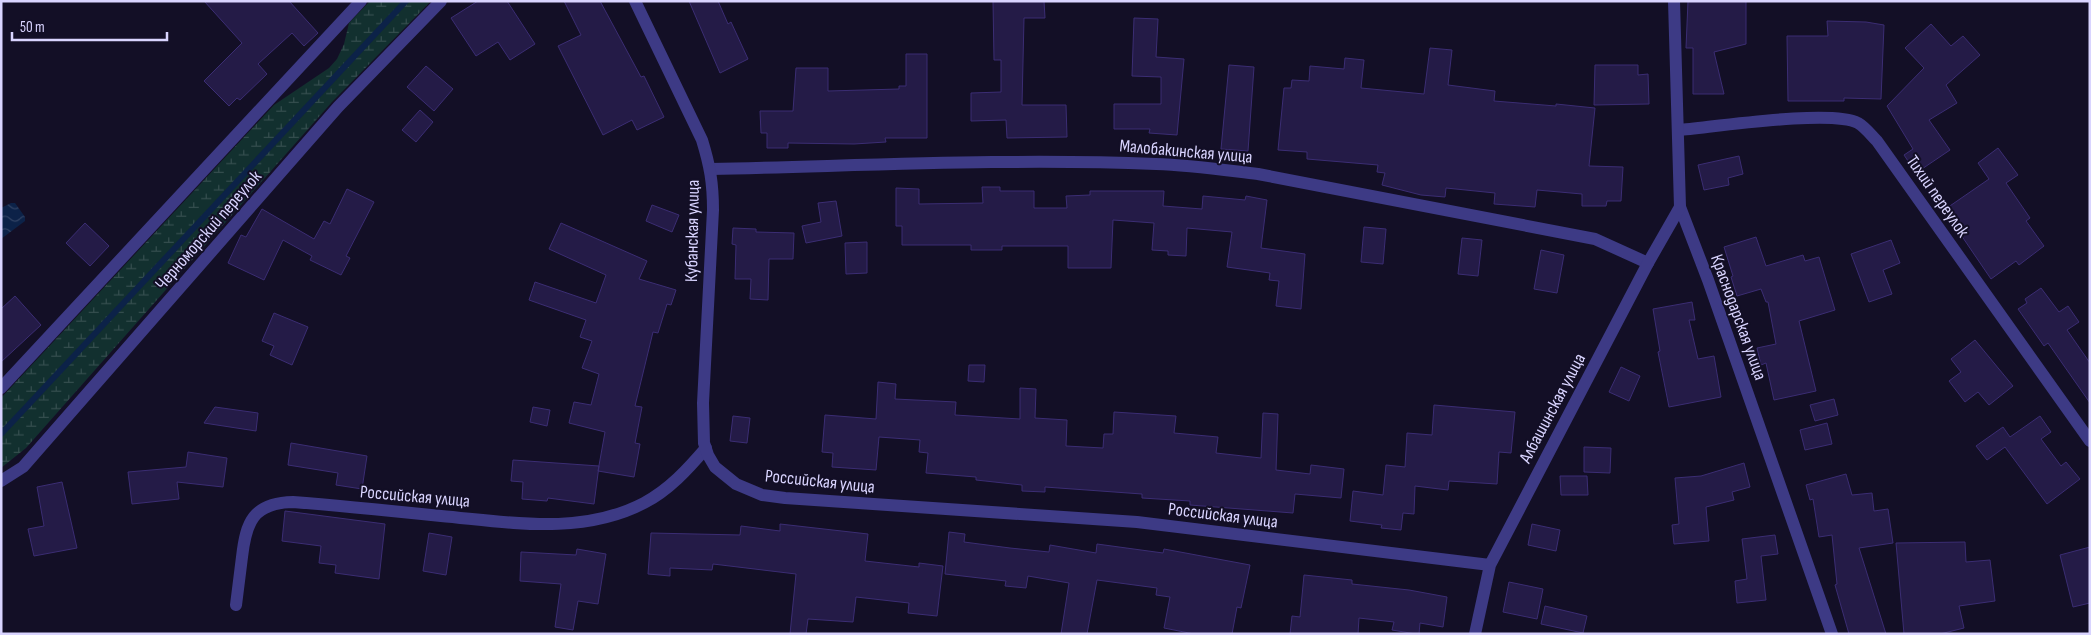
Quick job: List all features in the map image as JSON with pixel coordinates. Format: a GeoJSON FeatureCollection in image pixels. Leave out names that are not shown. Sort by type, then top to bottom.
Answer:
{"type":"FeatureCollection","features":[{"type":"Feature","properties":{"kind":"street"},"geometry":{"type":"LineString","coordinates":[[1,388],[361,1]]}},
{"type":"Feature","properties":{"kind":"street","name":"Черноморский переулок"},"geometry":{"type":"LineString","coordinates":[[1,481],[22,467],[338,108],[441,1]]}},
{"type":"Feature","properties":{"kind":"street","name":"Кубанская улица"},"geometry":{"type":"LineString","coordinates":[[635,1],[702,140],[713,182],[703,403],[706,448]]}},
{"type":"Feature","properties":{"kind":"street","name":"Краснодарская улица"},"geometry":{"type":"LineString","coordinates":[[1674,1],[1680,207],[1708,280],[1832,634]]}},
{"type":"Feature","properties":{"kind":"street","name":"Тихий переулок"},"geometry":{"type":"LineString","coordinates":[[1679,130],[1807,118],[1841,117],[1857,123],[1877,141],[2090,441]]}},
{"type":"Feature","properties":{"kind":"street","name":"Малобакинская улица"},"geometry":{"type":"LineString","coordinates":[[710,169],[1031,162],[1158,164],[1206,168],[1258,174],[1595,239],[1648,263]]}},
{"type":"Feature","properties":{"kind":"street","name":"Албашинская улица"},"geometry":{"type":"LineString","coordinates":[[1475,634],[1490,565],[1648,263],[1680,207]]}},
{"type":"Feature","properties":{"kind":"street","name":"Российская улица"},"geometry":{"type":"LineString","coordinates":[[236,605],[244,534],[250,521],[260,511],[272,504],[293,502],[523,523],[578,523],[603,518],[644,503],[666,489],[685,472],[706,448],[715,467],[736,484],[762,495],[1137,522],[1490,565]]}},
{"type":"Feature","properties":{"kind":"green space"},"geometry":{"type":"Polygon","coordinates":[[[370,1],[431,1],[332,102],[26,448],[1,468],[1,398],[274,105],[329,68],[337,59],[344,44],[349,23],[370,1]]]}},
{"type":"Feature","properties":{"kind":"water"},"geometry":{"type":"Polygon","coordinates":[[[15,203],[25,217],[25,221],[1,239],[1,208],[15,203]]]}},
{"type":"Feature","properties":{"kind":"building"},"geometry":{"type":"Polygon","coordinates":[[[204,1],[289,1],[318,33],[304,46],[292,33],[258,64],[267,74],[240,100],[237,98],[229,106],[204,81],[242,43],[204,1]]]}},
{"type":"Feature","properties":{"kind":"building"},"geometry":{"type":"Polygon","coordinates":[[[478,1],[507,1],[535,44],[510,60],[498,42],[476,56],[451,18],[478,1]]]}},
{"type":"Feature","properties":{"kind":"building"},"geometry":{"type":"Polygon","coordinates":[[[564,1],[600,1],[641,77],[644,76],[664,117],[637,130],[632,120],[603,135],[558,46],[581,35],[564,1]]]}},
{"type":"Feature","properties":{"kind":"building"},"geometry":{"type":"Polygon","coordinates":[[[689,1],[718,1],[728,24],[731,22],[748,59],[720,73],[689,1]]]}},
{"type":"Feature","properties":{"kind":"building"},"geometry":{"type":"Polygon","coordinates":[[[993,1],[1044,1],[1045,18],[1024,18],[1022,105],[1066,105],[1067,137],[1007,138],[1006,120],[971,121],[971,93],[1001,92],[1001,60],[994,60],[993,1]]]}},
{"type":"Feature","properties":{"kind":"building"},"geometry":{"type":"Polygon","coordinates":[[[1688,1],[1746,1],[1746,44],[1714,52],[1724,94],[1693,94],[1693,48],[1686,48],[1688,1]]]}},
{"type":"Feature","properties":{"kind":"building"},"geometry":{"type":"Polygon","coordinates":[[[1134,18],[1158,19],[1156,57],[1184,59],[1177,135],[1149,133],[1150,129],[1114,129],[1114,104],[1161,104],[1161,77],[1132,76],[1134,18]]]}},
{"type":"Feature","properties":{"kind":"building"},"geometry":{"type":"Polygon","coordinates":[[[1827,21],[1866,22],[1884,25],[1881,99],[1844,98],[1844,101],[1788,101],[1787,36],[1828,36],[1827,21]]]}},
{"type":"Feature","properties":{"kind":"building"},"geometry":{"type":"Polygon","coordinates":[[[1931,24],[1951,46],[1963,36],[1980,55],[1946,85],[1957,103],[1929,120],[1950,150],[1916,173],[1904,155],[1913,149],[1887,106],[1924,68],[1905,48],[1931,24]]]}},
{"type":"Feature","properties":{"kind":"building"},"geometry":{"type":"Polygon","coordinates":[[[1430,48],[1452,50],[1448,85],[1495,91],[1494,101],[1595,108],[1589,166],[1623,167],[1621,201],[1607,201],[1606,206],[1582,206],[1582,194],[1537,190],[1535,207],[1494,204],[1495,193],[1446,188],[1445,197],[1421,195],[1382,185],[1385,173],[1377,172],[1378,165],[1307,159],[1307,152],[1278,150],[1284,88],[1291,88],[1292,80],[1309,81],[1310,66],[1344,69],[1345,58],[1364,60],[1361,88],[1424,94],[1430,48]]]}},
{"type":"Feature","properties":{"kind":"building"},"geometry":{"type":"Polygon","coordinates":[[[906,54],[927,54],[927,138],[885,138],[886,142],[854,144],[788,143],[788,148],[767,148],[767,133],[761,133],[760,111],[793,111],[796,68],[828,68],[828,91],[899,89],[899,86],[906,86],[906,54]]]}},
{"type":"Feature","properties":{"kind":"building"},"geometry":{"type":"Polygon","coordinates":[[[1229,65],[1254,67],[1248,151],[1221,149],[1229,65]]]}},
{"type":"Feature","properties":{"kind":"building"},"geometry":{"type":"Polygon","coordinates":[[[1595,65],[1638,65],[1638,75],[1648,74],[1649,104],[1594,105],[1595,65]]]}},
{"type":"Feature","properties":{"kind":"building"},"geometry":{"type":"Polygon","coordinates":[[[426,66],[453,89],[434,111],[407,87],[426,66]]]}},
{"type":"Feature","properties":{"kind":"building"},"geometry":{"type":"Polygon","coordinates":[[[420,110],[433,122],[416,142],[402,130],[420,110]]]}},
{"type":"Feature","properties":{"kind":"building"},"geometry":{"type":"Polygon","coordinates":[[[1998,148],[2018,175],[2006,183],[2030,218],[2026,221],[2044,246],[2019,265],[2016,261],[1991,279],[1944,210],[1989,179],[1978,163],[1998,148]]]}},
{"type":"Feature","properties":{"kind":"building"},"geometry":{"type":"Polygon","coordinates":[[[1739,156],[1743,174],[1728,178],[1729,185],[1704,190],[1698,165],[1739,156]]]}},
{"type":"Feature","properties":{"kind":"building"},"geometry":{"type":"Polygon","coordinates":[[[982,187],[1000,187],[1000,191],[1034,191],[1034,208],[1067,208],[1066,196],[1090,195],[1090,191],[1164,191],[1163,206],[1202,209],[1203,196],[1245,200],[1246,196],[1267,200],[1261,248],[1305,254],[1301,309],[1276,306],[1279,281],[1269,280],[1270,273],[1227,267],[1232,232],[1187,228],[1186,256],[1168,255],[1168,251],[1152,250],[1154,223],[1113,220],[1111,268],[1068,268],[1068,246],[1002,246],[1002,250],[971,250],[971,245],[902,245],[902,226],[896,226],[896,188],[919,189],[919,204],[983,203],[982,187]]]}},
{"type":"Feature","properties":{"kind":"building"},"geometry":{"type":"Polygon","coordinates":[[[347,189],[374,202],[346,256],[350,258],[341,275],[310,260],[312,256],[283,240],[264,280],[228,263],[241,235],[246,237],[262,209],[314,239],[324,221],[330,224],[347,189]]]}},
{"type":"Feature","properties":{"kind":"building"},"geometry":{"type":"Polygon","coordinates":[[[836,201],[842,236],[806,243],[802,226],[821,222],[818,203],[836,201]]]}},
{"type":"Feature","properties":{"kind":"building"},"geometry":{"type":"Polygon","coordinates":[[[652,205],[679,215],[672,232],[646,221],[652,205]]]}},
{"type":"Feature","properties":{"kind":"building"},"geometry":{"type":"Polygon","coordinates":[[[85,223],[109,246],[90,266],[66,243],[85,223]]]}},
{"type":"Feature","properties":{"kind":"building"},"geometry":{"type":"Polygon","coordinates":[[[561,223],[647,261],[639,279],[676,290],[671,305],[667,304],[658,333],[653,332],[635,406],[642,407],[635,443],[640,444],[634,477],[598,471],[605,432],[569,423],[574,402],[591,405],[599,374],[582,368],[592,341],[580,337],[586,320],[529,300],[535,282],[596,303],[606,275],[549,249],[561,223]]]}},
{"type":"Feature","properties":{"kind":"building"},"geometry":{"type":"Polygon","coordinates":[[[1364,227],[1386,229],[1383,264],[1361,262],[1364,227]]]}},
{"type":"Feature","properties":{"kind":"building"},"geometry":{"type":"Polygon","coordinates":[[[733,228],[756,229],[756,232],[794,233],[793,259],[769,259],[768,300],[750,299],[751,279],[735,279],[736,245],[732,244],[733,228]]]}},
{"type":"Feature","properties":{"kind":"building"},"geometry":{"type":"Polygon","coordinates":[[[1756,237],[1766,266],[1803,255],[1805,261],[1819,257],[1835,310],[1799,321],[1816,391],[1774,400],[1766,363],[1761,365],[1757,348],[1776,344],[1768,302],[1766,302],[1761,289],[1737,296],[1724,247],[1756,237]]]}},
{"type":"Feature","properties":{"kind":"building"},"geometry":{"type":"Polygon","coordinates":[[[1462,238],[1482,240],[1478,276],[1458,274],[1462,238]]]}},
{"type":"Feature","properties":{"kind":"building"},"geometry":{"type":"Polygon","coordinates":[[[1891,240],[1900,263],[1883,270],[1892,294],[1869,302],[1851,254],[1891,240]]]}},
{"type":"Feature","properties":{"kind":"building"},"geometry":{"type":"Polygon","coordinates":[[[867,242],[867,273],[846,274],[845,243],[867,242]]]}},
{"type":"Feature","properties":{"kind":"building"},"geometry":{"type":"Polygon","coordinates":[[[1541,250],[1564,255],[1557,293],[1534,289],[1541,250]]]}},
{"type":"Feature","properties":{"kind":"building"},"geometry":{"type":"Polygon","coordinates":[[[2041,288],[2059,312],[2068,306],[2079,322],[2067,330],[2090,363],[2090,403],[2048,343],[2044,346],[2018,309],[2027,303],[2025,299],[2041,288]]]}},
{"type":"Feature","properties":{"kind":"building"},"geometry":{"type":"Polygon","coordinates":[[[15,296],[41,325],[1,362],[1,309],[15,296]]]}},
{"type":"Feature","properties":{"kind":"building"},"geometry":{"type":"Polygon","coordinates":[[[1692,302],[1695,320],[1689,320],[1698,359],[1714,356],[1721,397],[1669,407],[1658,352],[1660,351],[1653,309],[1692,302]]]}},
{"type":"Feature","properties":{"kind":"building"},"geometry":{"type":"Polygon","coordinates":[[[274,313],[308,327],[292,365],[270,355],[274,346],[262,341],[274,313]]]}},
{"type":"Feature","properties":{"kind":"building"},"geometry":{"type":"Polygon","coordinates":[[[1975,340],[2013,386],[1989,405],[1978,392],[1965,402],[1949,381],[1961,372],[1951,359],[1975,340]]]}},
{"type":"Feature","properties":{"kind":"building"},"geometry":{"type":"Polygon","coordinates":[[[969,365],[985,365],[984,382],[968,381],[969,365]]]}},
{"type":"Feature","properties":{"kind":"building"},"geometry":{"type":"Polygon","coordinates":[[[1621,367],[1640,376],[1629,401],[1609,392],[1621,367]]]}},
{"type":"Feature","properties":{"kind":"building"},"geometry":{"type":"Polygon","coordinates":[[[878,382],[896,384],[895,399],[956,402],[955,415],[1020,419],[1020,388],[1036,389],[1035,418],[1067,420],[1066,446],[1103,448],[1104,434],[1113,434],[1114,412],[1176,416],[1174,433],[1218,437],[1216,453],[1261,458],[1263,413],[1278,414],[1276,470],[1310,474],[1311,465],[1344,469],[1341,498],[1295,494],[1293,513],[1190,505],[1190,501],[1142,498],[1142,494],[1045,487],[1045,492],[1022,491],[1022,485],[976,480],[976,477],[926,473],[928,453],[919,452],[920,440],[879,437],[876,470],[832,467],[833,453],[822,452],[825,415],[876,419],[878,382]]]}},
{"type":"Feature","properties":{"kind":"building"},"geometry":{"type":"Polygon","coordinates":[[[1834,399],[1838,415],[1815,421],[1810,405],[1834,399]]]}},
{"type":"Feature","properties":{"kind":"building"},"geometry":{"type":"Polygon","coordinates":[[[1434,405],[1515,412],[1511,453],[1499,452],[1497,484],[1449,481],[1448,490],[1415,486],[1414,514],[1403,513],[1401,530],[1381,528],[1382,525],[1350,521],[1353,491],[1383,495],[1386,465],[1405,467],[1407,433],[1432,435],[1434,405]]]}},
{"type":"Feature","properties":{"kind":"building"},"geometry":{"type":"Polygon","coordinates":[[[215,407],[258,413],[256,431],[204,423],[215,407]]]}},
{"type":"Feature","properties":{"kind":"building"},"geometry":{"type":"Polygon","coordinates":[[[533,407],[550,410],[547,426],[530,422],[533,407]]]}},
{"type":"Feature","properties":{"kind":"building"},"geometry":{"type":"Polygon","coordinates":[[[733,416],[750,418],[747,443],[730,441],[733,416]]]}},
{"type":"Feature","properties":{"kind":"building"},"geometry":{"type":"Polygon","coordinates":[[[2040,416],[2051,432],[2041,439],[2061,466],[2066,462],[2080,479],[2047,504],[2005,447],[1987,460],[1976,446],[2003,427],[2010,437],[2040,416]]]}},
{"type":"Feature","properties":{"kind":"building"},"geometry":{"type":"Polygon","coordinates":[[[1827,423],[1832,444],[1805,450],[1800,430],[1827,423]]]}},
{"type":"Feature","properties":{"kind":"building"},"geometry":{"type":"Polygon","coordinates":[[[291,443],[367,456],[362,489],[336,485],[338,473],[288,465],[291,443]]]}},
{"type":"Feature","properties":{"kind":"building"},"geometry":{"type":"Polygon","coordinates":[[[1584,447],[1611,448],[1610,473],[1584,472],[1584,447]]]}},
{"type":"Feature","properties":{"kind":"building"},"geometry":{"type":"Polygon","coordinates":[[[188,452],[227,458],[223,487],[177,482],[179,499],[132,504],[128,472],[186,467],[188,452]]]}},
{"type":"Feature","properties":{"kind":"building"},"geometry":{"type":"Polygon","coordinates":[[[513,460],[599,466],[594,504],[548,498],[547,501],[522,499],[523,482],[511,481],[513,460]]]}},
{"type":"Feature","properties":{"kind":"building"},"geometry":{"type":"Polygon","coordinates":[[[1744,463],[1750,487],[1732,492],[1734,500],[1706,507],[1709,541],[1674,544],[1672,525],[1679,524],[1675,478],[1701,476],[1744,463]]]}},
{"type":"Feature","properties":{"kind":"building"},"geometry":{"type":"Polygon","coordinates":[[[1846,474],[1852,495],[1872,493],[1874,511],[1888,509],[1893,543],[1859,548],[1886,634],[1849,634],[1835,585],[1837,584],[1832,535],[1819,537],[1813,499],[1810,500],[1806,485],[1846,474]]]}},
{"type":"Feature","properties":{"kind":"building"},"geometry":{"type":"Polygon","coordinates":[[[1560,476],[1587,476],[1588,495],[1561,495],[1560,476]]]}},
{"type":"Feature","properties":{"kind":"building"},"geometry":{"type":"Polygon","coordinates":[[[62,482],[77,548],[34,556],[28,529],[44,526],[37,487],[62,482]]]}},
{"type":"Feature","properties":{"kind":"building"},"geometry":{"type":"Polygon","coordinates":[[[285,511],[385,524],[379,579],[335,573],[336,565],[319,563],[321,546],[282,541],[285,511]]]}},
{"type":"Feature","properties":{"kind":"building"},"geometry":{"type":"Polygon","coordinates":[[[780,524],[868,534],[865,561],[919,567],[919,563],[943,566],[937,616],[908,613],[909,603],[856,597],[853,622],[808,619],[806,634],[790,634],[796,574],[713,564],[712,570],[670,568],[670,576],[648,574],[651,533],[740,535],[741,526],[780,531],[780,524]]]}},
{"type":"Feature","properties":{"kind":"building"},"geometry":{"type":"Polygon","coordinates":[[[1532,524],[1560,530],[1556,551],[1528,545],[1532,524]]]}},
{"type":"Feature","properties":{"kind":"building"},"geometry":{"type":"Polygon","coordinates":[[[949,532],[965,534],[964,542],[1010,548],[1049,552],[1050,545],[1096,553],[1097,544],[1163,553],[1164,549],[1250,565],[1241,608],[1237,607],[1232,634],[1194,634],[1164,628],[1170,597],[1156,595],[1157,588],[1097,580],[1087,634],[1061,634],[1069,583],[1028,576],[1026,588],[1005,586],[1006,581],[945,574],[949,532]]]}},
{"type":"Feature","properties":{"kind":"building"},"geometry":{"type":"Polygon","coordinates":[[[429,533],[452,537],[446,575],[423,571],[429,533]]]}},
{"type":"Feature","properties":{"kind":"building"},"geometry":{"type":"Polygon","coordinates":[[[1775,535],[1778,554],[1761,556],[1766,600],[1737,603],[1735,581],[1747,579],[1742,539],[1775,535]]]}},
{"type":"Feature","properties":{"kind":"building"},"geometry":{"type":"Polygon","coordinates":[[[1965,542],[1966,562],[1990,560],[1995,601],[1959,606],[1964,628],[1940,634],[1904,634],[1896,543],[1965,542]]]}},
{"type":"Feature","properties":{"kind":"building"},"geometry":{"type":"Polygon","coordinates":[[[2090,547],[2090,603],[2073,607],[2060,555],[2090,547]]]}},
{"type":"Feature","properties":{"kind":"building"},"geometry":{"type":"Polygon","coordinates":[[[577,549],[606,554],[598,604],[578,601],[573,630],[555,627],[561,584],[520,581],[521,552],[576,555],[577,549]]]}},
{"type":"Feature","properties":{"kind":"building"},"geometry":{"type":"Polygon","coordinates":[[[1304,575],[1352,580],[1352,584],[1409,590],[1447,597],[1443,627],[1420,623],[1419,634],[1416,634],[1392,630],[1394,622],[1359,618],[1358,634],[1290,634],[1292,616],[1300,617],[1304,575]]]}},
{"type":"Feature","properties":{"kind":"building"},"geometry":{"type":"Polygon","coordinates":[[[1509,582],[1543,589],[1537,619],[1503,612],[1509,582]]]}},
{"type":"Feature","properties":{"kind":"building"},"geometry":{"type":"Polygon","coordinates":[[[1545,606],[1587,616],[1583,633],[1541,624],[1545,606]]]}},
{"type":"Feature","properties":{"kind":"waterway"},"geometry":{"type":"LineString","coordinates":[[1,434],[406,1]]}}]}
